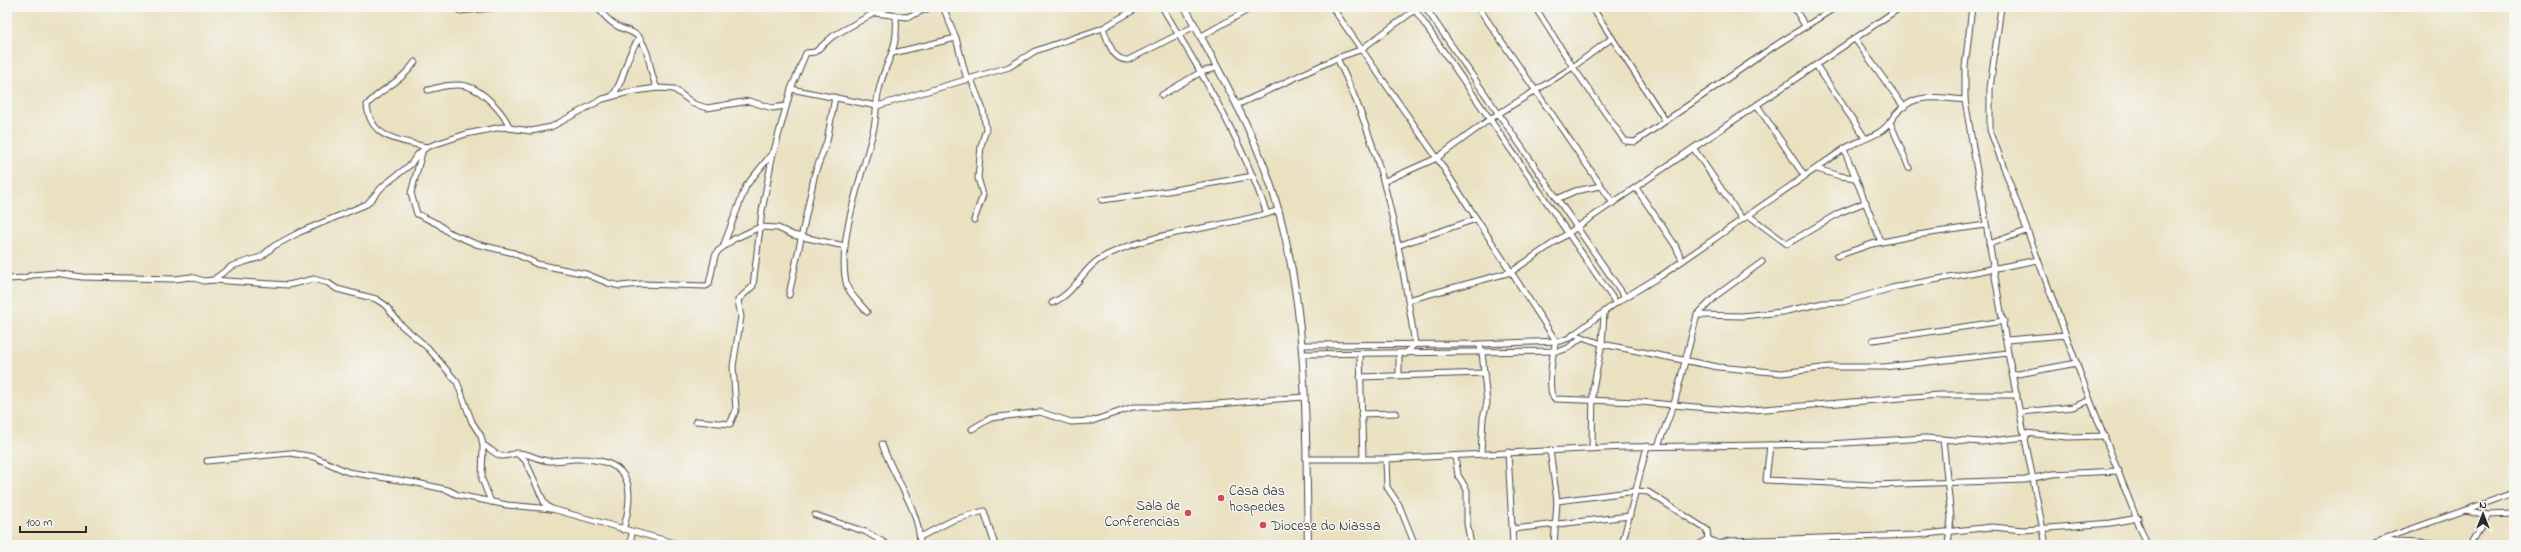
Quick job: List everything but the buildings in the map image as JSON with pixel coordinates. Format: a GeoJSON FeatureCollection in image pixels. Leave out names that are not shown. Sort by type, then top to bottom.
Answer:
{"type":"FeatureCollection","features":[{"type":"Feature","properties":{"kind":"main road"},"geometry":{"type":"LineString","coordinates":[[1185,7],[1216,68],[1237,105],[1264,166],[1279,210],[1294,280],[1302,344],[1308,545]]}},
{"type":"Feature","properties":{"kind":"main road"},"geometry":{"type":"LineString","coordinates":[[1189,7],[1193,23]]}},
{"type":"Feature","properties":{"kind":"street"},"geometry":{"type":"LineString","coordinates":[[460,12],[501,7]]}},
{"type":"Feature","properties":{"kind":"street"},"geometry":{"type":"LineString","coordinates":[[597,7],[610,22],[618,27],[633,31],[640,38],[651,64],[654,82],[657,88]]}},
{"type":"Feature","properties":{"kind":"street"},"geometry":{"type":"LineString","coordinates":[[696,421],[730,424],[736,414],[734,396],[736,382],[733,366],[741,317],[738,300],[752,286],[760,227],[773,153],[791,89],[806,53],[815,52],[834,36],[874,13],[892,7]]}},
{"type":"Feature","properties":{"kind":"street"},"geometry":{"type":"LineString","coordinates":[[874,13],[896,17],[907,17],[932,7]]}},
{"type":"Feature","properties":{"kind":"street"},"geometry":{"type":"LineString","coordinates":[[943,7],[956,38],[969,79],[983,110],[986,129],[981,146],[978,178],[983,195],[974,220]]}},
{"type":"Feature","properties":{"kind":"street"},"geometry":{"type":"LineString","coordinates":[[791,89],[877,106],[1009,67],[1035,51],[1103,28],[1139,7]]}},
{"type":"Feature","properties":{"kind":"street"},"geometry":{"type":"LineString","coordinates":[[1162,7],[1201,72],[1253,176],[1267,214]]}},
{"type":"Feature","properties":{"kind":"street"},"geometry":{"type":"LineString","coordinates":[[1200,36],[1253,7]]}},
{"type":"Feature","properties":{"kind":"street"},"geometry":{"type":"LineString","coordinates":[[1332,7],[1360,50],[1437,158],[1556,341],[1553,351],[1552,397],[1555,399],[1674,404],[1740,411],[1940,395],[2017,395]]}},
{"type":"Feature","properties":{"kind":"street"},"geometry":{"type":"LineString","coordinates":[[1426,7],[1624,297]]}},
{"type":"Feature","properties":{"kind":"street"},"geometry":{"type":"LineString","coordinates":[[1478,7],[1613,203]]}},
{"type":"Feature","properties":{"kind":"street"},"geometry":{"type":"LineString","coordinates":[[1535,7],[1573,67],[1625,141],[1635,142],[1665,120],[1805,26],[1836,7]]}},
{"type":"Feature","properties":{"kind":"street"},"geometry":{"type":"LineString","coordinates":[[1592,7],[1665,120]]}},
{"type":"Feature","properties":{"kind":"street"},"geometry":{"type":"LineString","coordinates":[[1794,7],[1805,26]]}},
{"type":"Feature","properties":{"kind":"street"},"geometry":{"type":"LineString","coordinates":[[1408,300],[1511,272],[1568,235],[1901,7]]}},
{"type":"Feature","properties":{"kind":"street"},"geometry":{"type":"LineString","coordinates":[[1972,7],[1965,67],[1965,100],[1985,225],[2004,321],[2008,353],[2021,412],[2046,545]]}},
{"type":"Feature","properties":{"kind":"street"},"geometry":{"type":"LineString","coordinates":[[2001,7],[1990,88],[1990,130],[2026,231],[2090,400],[2138,518],[2147,545]]}},
{"type":"Feature","properties":{"kind":"street"},"geometry":{"type":"LineString","coordinates":[[1237,105],[1337,58],[1360,50],[1415,8],[1568,235],[1616,303]]}},
{"type":"Feature","properties":{"kind":"street"},"geometry":{"type":"LineString","coordinates":[[867,312],[847,284],[844,268],[845,246],[855,195],[873,131],[879,90],[893,53],[897,37],[896,17]]}},
{"type":"Feature","properties":{"kind":"street"},"geometry":{"type":"LineString","coordinates":[[1103,28],[1116,56],[1123,60],[1128,60],[1179,35],[1193,23]]}},
{"type":"Feature","properties":{"kind":"street"},"geometry":{"type":"LineString","coordinates":[[612,96],[621,80],[629,52],[640,38]]}},
{"type":"Feature","properties":{"kind":"street"},"geometry":{"type":"LineString","coordinates":[[893,53],[956,38]]}},
{"type":"Feature","properties":{"kind":"street"},"geometry":{"type":"LineString","coordinates":[[1385,181],[1437,158],[1498,113],[1573,67],[1612,38]]}},
{"type":"Feature","properties":{"kind":"street"},"geometry":{"type":"LineString","coordinates":[[1855,39],[1904,107]]}},
{"type":"Feature","properties":{"kind":"street"},"geometry":{"type":"LineString","coordinates":[[1337,58],[1355,97],[1385,181],[1400,245],[1415,344]]}},
{"type":"Feature","properties":{"kind":"street"},"geometry":{"type":"LineString","coordinates":[[415,62],[400,80],[373,98],[367,105],[368,116],[373,127],[386,135],[425,148]]}},
{"type":"Feature","properties":{"kind":"street"},"geometry":{"type":"LineString","coordinates":[[1816,65],[1865,138]]}},
{"type":"Feature","properties":{"kind":"street"},"geometry":{"type":"LineString","coordinates":[[1162,95],[1201,72],[1216,68]]}},
{"type":"Feature","properties":{"kind":"street"},"geometry":{"type":"LineString","coordinates":[[428,90],[451,85],[472,88],[499,109],[505,116],[510,128]]}},
{"type":"Feature","properties":{"kind":"street"},"geometry":{"type":"LineString","coordinates":[[213,280],[232,266],[261,257],[274,246],[300,232],[368,204],[383,186],[410,165],[425,148],[466,134],[502,127],[531,131],[551,127],[577,112],[612,96],[657,88],[674,89],[694,104],[708,108],[749,101],[772,108],[786,106]]}},
{"type":"Feature","properties":{"kind":"street"},"geometry":{"type":"LineString","coordinates":[[1302,344],[1479,344],[1561,342],[1604,314],[1624,297],[1662,275],[1844,149],[1865,138],[1884,131],[1904,107],[1928,96],[1965,100]]}},
{"type":"Feature","properties":{"kind":"street"},"geometry":{"type":"LineString","coordinates":[[789,295],[815,173],[827,141],[835,97]]}},
{"type":"Feature","properties":{"kind":"street"},"geometry":{"type":"LineString","coordinates":[[1757,105],[1805,177]]}},
{"type":"Feature","properties":{"kind":"street"},"geometry":{"type":"LineString","coordinates":[[1890,122],[1909,168]]}},
{"type":"Feature","properties":{"kind":"street"},"geometry":{"type":"LineString","coordinates":[[425,148],[410,193],[417,214],[438,224],[448,232],[476,244],[514,253],[537,264],[586,274],[600,281],[620,286],[641,284],[706,286],[709,284],[715,256],[728,237],[738,202],[746,186],[773,153]]}},
{"type":"Feature","properties":{"kind":"street"},"geometry":{"type":"LineString","coordinates":[[1694,149],[1742,219]]}},
{"type":"Feature","properties":{"kind":"street"},"geometry":{"type":"LineString","coordinates":[[1844,149],[1882,242]]}},
{"type":"Feature","properties":{"kind":"street"},"geometry":{"type":"LineString","coordinates":[[1526,171],[1533,165]]}},
{"type":"Feature","properties":{"kind":"street"},"geometry":{"type":"LineString","coordinates":[[1817,169],[1840,176],[1856,178]]}},
{"type":"Feature","properties":{"kind":"street"},"geometry":{"type":"LineString","coordinates":[[1102,200],[1168,191],[1253,176]]}},
{"type":"Feature","properties":{"kind":"street"},"geometry":{"type":"LineString","coordinates":[[1557,199],[1575,191],[1601,186]]}},
{"type":"Feature","properties":{"kind":"street"},"geometry":{"type":"LineString","coordinates":[[1636,188],[1675,245],[1682,260]]}},
{"type":"Feature","properties":{"kind":"street"},"geometry":{"type":"LineString","coordinates":[[1748,215],[1787,244],[1839,212],[1866,202]]}},
{"type":"Feature","properties":{"kind":"street"},"geometry":{"type":"LineString","coordinates":[[1052,303],[1065,298],[1094,262],[1133,244],[1279,210]]}},
{"type":"Feature","properties":{"kind":"street"},"geometry":{"type":"LineString","coordinates":[[1400,245],[1476,219]]}},
{"type":"Feature","properties":{"kind":"street"},"geometry":{"type":"LineString","coordinates":[[1836,256],[1882,242],[1985,225]]}},
{"type":"Feature","properties":{"kind":"street"},"geometry":{"type":"LineString","coordinates":[[722,247],[760,227],[778,228],[802,237],[845,246]]}},
{"type":"Feature","properties":{"kind":"street"},"geometry":{"type":"LineString","coordinates":[[1989,244],[2026,231]]}},
{"type":"Feature","properties":{"kind":"street"},"geometry":{"type":"LineString","coordinates":[[1697,315],[1742,316],[1774,313],[1823,303],[1843,302],[1892,288],[1994,270],[2038,260]]}},
{"type":"Feature","properties":{"kind":"street"},"geometry":{"type":"LineString","coordinates":[[1658,446],[1674,404],[1697,315],[1717,295],[1762,262]]}},
{"type":"Feature","properties":{"kind":"street"},"geometry":{"type":"LineString","coordinates":[[7,279],[25,278],[32,275],[55,273],[82,277],[191,277],[204,281],[213,280],[288,285],[314,279],[328,283],[337,289],[376,299],[385,305],[401,325],[432,352],[457,382],[472,422],[481,436],[483,445],[482,479],[491,502]]}},
{"type":"Feature","properties":{"kind":"street"},"geometry":{"type":"LineString","coordinates":[[1592,448],[1592,400],[1602,344],[1604,314]]}},
{"type":"Feature","properties":{"kind":"street"},"geometry":{"type":"LineString","coordinates":[[1874,340],[2004,321]]}},
{"type":"Feature","properties":{"kind":"street"},"geometry":{"type":"LineString","coordinates":[[1574,334],[1602,344],[1718,367],[1782,373],[1830,367],[1884,367],[2008,353]]}},
{"type":"Feature","properties":{"kind":"street"},"geometry":{"type":"LineString","coordinates":[[2007,340],[2066,335]]}},
{"type":"Feature","properties":{"kind":"street"},"geometry":{"type":"LineString","coordinates":[[1302,354],[1360,355],[1553,351],[1568,348],[1582,337]]}},
{"type":"Feature","properties":{"kind":"street"},"geometry":{"type":"LineString","coordinates":[[1405,354],[1415,344]]}},
{"type":"Feature","properties":{"kind":"street"},"geometry":{"type":"LineString","coordinates":[[1479,344],[1482,352],[1486,403],[1483,418],[1481,453]]}},
{"type":"Feature","properties":{"kind":"street"},"geometry":{"type":"LineString","coordinates":[[1399,354],[1399,375]]}},
{"type":"Feature","properties":{"kind":"street"},"geometry":{"type":"LineString","coordinates":[[1360,355],[1363,459]]}},
{"type":"Feature","properties":{"kind":"street"},"geometry":{"type":"LineString","coordinates":[[2013,375],[2077,364]]}},
{"type":"Feature","properties":{"kind":"street"},"geometry":{"type":"LineString","coordinates":[[1360,377],[1484,373]]}},
{"type":"Feature","properties":{"kind":"street"},"geometry":{"type":"LineString","coordinates":[[972,429],[991,418],[1040,412],[1071,422],[1092,421],[1133,407],[1178,407],[1304,397]]}},
{"type":"Feature","properties":{"kind":"street"},"geometry":{"type":"LineString","coordinates":[[2021,412],[2074,407],[2090,400]]}},
{"type":"Feature","properties":{"kind":"street"},"geometry":{"type":"LineString","coordinates":[[1361,414],[1396,413]]}},
{"type":"Feature","properties":{"kind":"street"},"geometry":{"type":"LineString","coordinates":[[1306,459],[1386,459],[1454,456],[1481,453],[1648,446],[1770,445],[1943,439],[1982,442],[2025,435],[2068,437],[2105,436]]}},
{"type":"Feature","properties":{"kind":"street"},"geometry":{"type":"LineString","coordinates":[[1943,439],[1951,518],[1948,531],[1948,545]]}},
{"type":"Feature","properties":{"kind":"street"},"geometry":{"type":"LineString","coordinates":[[882,444],[887,460],[915,515],[920,537],[920,545]]}},
{"type":"Feature","properties":{"kind":"street"},"geometry":{"type":"LineString","coordinates":[[483,445],[502,456],[516,453],[548,461],[572,459],[604,462],[616,466],[627,479],[629,487],[628,511],[623,530]]}},
{"type":"Feature","properties":{"kind":"street"},"geometry":{"type":"LineString","coordinates":[[1770,445],[1766,480],[1838,485],[2034,479],[2072,472],[2118,471]]}},
{"type":"Feature","properties":{"kind":"street"},"geometry":{"type":"LineString","coordinates":[[1622,545],[1648,446]]}},
{"type":"Feature","properties":{"kind":"street"},"geometry":{"type":"LineString","coordinates":[[1550,450],[1557,501],[1554,524],[1554,545]]}},
{"type":"Feature","properties":{"kind":"street"},"geometry":{"type":"LineString","coordinates":[[1508,452],[1513,545]]}},
{"type":"Feature","properties":{"kind":"street"},"geometry":{"type":"LineString","coordinates":[[207,461],[290,453],[314,457],[348,472],[417,483],[448,490],[458,495],[491,502],[552,509],[632,533],[682,545]]}},
{"type":"Feature","properties":{"kind":"street"},"geometry":{"type":"LineString","coordinates":[[516,453],[525,460],[545,504],[552,509]]}},
{"type":"Feature","properties":{"kind":"street"},"geometry":{"type":"LineString","coordinates":[[1454,456],[1458,475],[1467,490],[1467,523],[1471,545]]}},
{"type":"Feature","properties":{"kind":"street"},"geometry":{"type":"LineString","coordinates":[[1386,459],[1387,487],[1399,505],[1415,545]]}},
{"type":"Feature","properties":{"kind":"street"},"geometry":{"type":"LineString","coordinates":[[1557,501],[1637,491],[1648,492],[1707,530],[1708,539]]}},
{"type":"Feature","properties":{"kind":"street"},"geometry":{"type":"LineString","coordinates":[[2366,545],[2514,493]]}},
{"type":"Feature","properties":{"kind":"street"},"geometry":{"type":"LineString","coordinates":[[2465,510],[2488,515],[2514,514]]}},
{"type":"Feature","properties":{"kind":"street"},"geometry":{"type":"LineString","coordinates":[[920,537],[953,520],[984,511],[995,545]]}},
{"type":"Feature","properties":{"kind":"street"},"geometry":{"type":"LineString","coordinates":[[815,515],[866,532],[888,545]]}},
{"type":"Feature","properties":{"kind":"street"},"geometry":{"type":"LineString","coordinates":[[2471,545],[2488,515]]}},
{"type":"Feature","properties":{"kind":"street"},"geometry":{"type":"LineString","coordinates":[[1513,529],[1630,516]]}},
{"type":"Feature","properties":{"kind":"street"},"geometry":{"type":"LineString","coordinates":[[1708,539],[1720,544],[1728,541],[1916,535],[1992,527],[2024,530],[2111,523],[2138,518]]}},
{"type":"Feature","properties":{"kind":"street"},"geometry":{"type":"LineString","coordinates":[[630,545],[632,533]]}},
{"type":"Feature","properties":{"kind":"street"},"geometry":{"type":"LineString","coordinates":[[1698,545],[1708,539]]}},
{"type":"Feature","properties":{"kind":"street"},"geometry":{"type":"LineString","coordinates":[[2381,539],[2395,542],[2459,545]]}},
{"type":"Feature","properties":{"kind":"place","name":"Casa das hospedes"},"geometry":{"type":"Point","coordinates":[1221,498]}},
{"type":"Feature","properties":{"kind":"place","name":"Sala de Conferencias"},"geometry":{"type":"Point","coordinates":[1188,513]}},
{"type":"Feature","properties":{"kind":"place","name":"Diocese do Niassa"},"geometry":{"type":"Point","coordinates":[1263,525]}}]}
